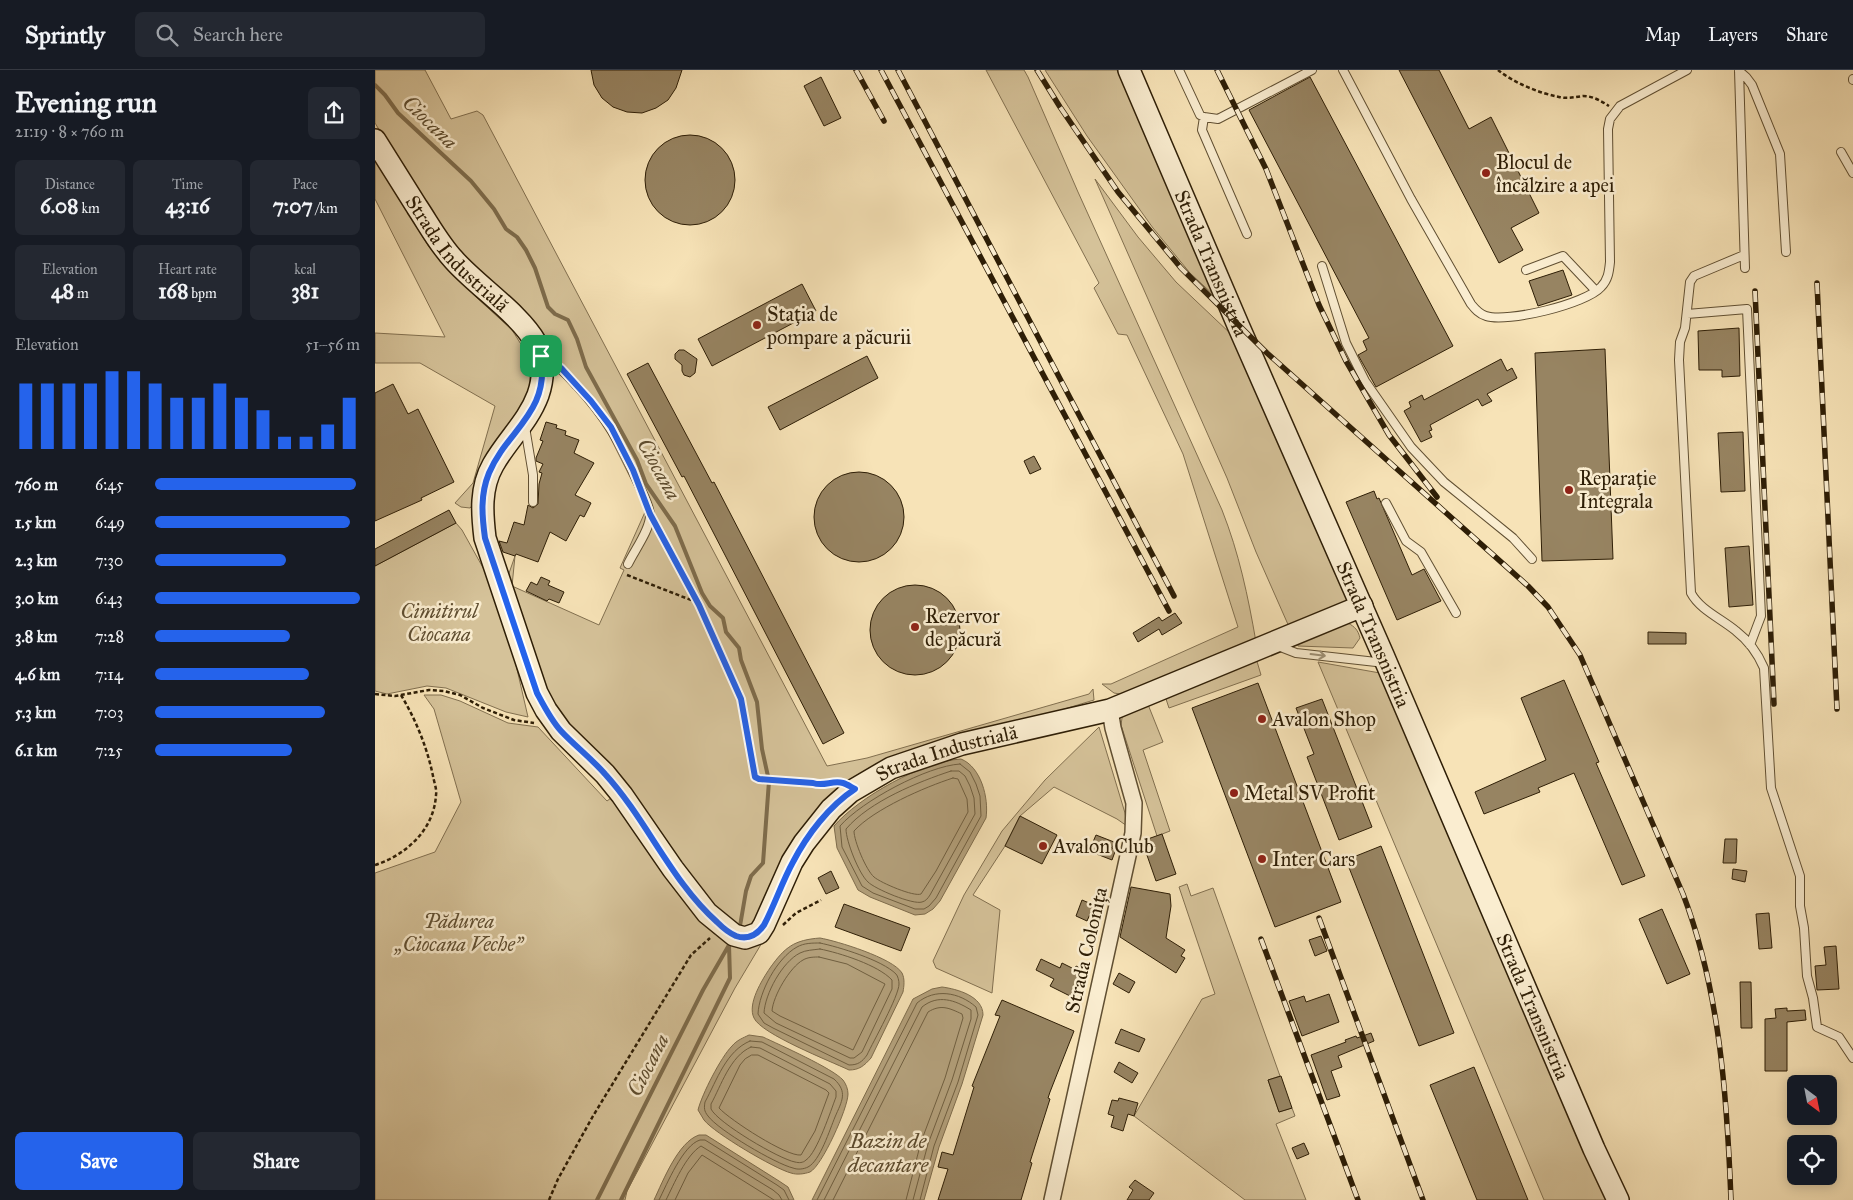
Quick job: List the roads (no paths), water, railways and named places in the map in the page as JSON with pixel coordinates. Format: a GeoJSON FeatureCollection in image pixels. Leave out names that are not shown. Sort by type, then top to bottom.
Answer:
{"type":"FeatureCollection","features":[{"type":"Feature","properties":{"kind":"street","name":"Strada Transnistria"},"geometry":{"type":"LineString","coordinates":[[1129,70],[1238,325],[1387,664],[1594,1149],[1618,1200]]}},
{"type":"Feature","properties":{"kind":"street","name":"Strada Industrială"},"geometry":{"type":"LineString","coordinates":[[375,140],[442,246],[465,272],[508,311],[531,336],[541,356],[543,369],[539,392],[524,423],[499,455],[489,475],[483,496],[482,518],[485,538],[537,693],[561,731],[605,774],[687,889],[707,913],[734,936],[745,938],[759,933],[792,862],[831,809],[855,789],[891,768],[915,758],[962,744],[1110,710],[1362,606]]}},
{"type":"Feature","properties":{"kind":"street","name":"Strada Colonița"},"geometry":{"type":"LineString","coordinates":[[1052,1200],[1133,832],[1134,803],[1113,728],[1110,710]]}},
{"type":"Feature","properties":{"kind":"lane"},"geometry":{"type":"LineString","coordinates":[[1179,70],[1200,115],[1217,119],[1312,70]]}},
{"type":"Feature","properties":{"kind":"lane"},"geometry":{"type":"LineString","coordinates":[[1343,70],[1411,199],[1477,312],[1485,316],[1505,319],[1527,316],[1580,299],[1596,291],[1606,282],[1610,262],[1608,129],[1611,119],[1616,110],[1626,103],[1687,70]]}},
{"type":"Feature","properties":{"kind":"lane"},"geometry":{"type":"LineString","coordinates":[[1739,70],[1753,85],[1780,154],[1783,175],[1786,252]]}},
{"type":"Feature","properties":{"kind":"lane"},"geometry":{"type":"LineString","coordinates":[[1739,70],[1745,268]]}},
{"type":"Feature","properties":{"kind":"lane"},"geometry":{"type":"LineString","coordinates":[[1204,117],[1202,130],[1247,234]]}},
{"type":"Feature","properties":{"kind":"lane"},"geometry":{"type":"LineString","coordinates":[[1841,152],[1853,173]]}},
{"type":"Feature","properties":{"kind":"lane"},"geometry":{"type":"LineString","coordinates":[[1744,255],[1694,276],[1690,282],[1685,328],[1680,342],[1679,360],[1691,593],[1696,602],[1738,632],[1758,653],[1764,668],[1771,788],[1801,876],[1800,906],[1804,928],[1807,976],[1813,998],[1817,1027],[1839,1037],[1853,1058]]}},
{"type":"Feature","properties":{"kind":"lane"},"geometry":{"type":"LineString","coordinates":[[1526,270],[1563,256],[1596,291]]}},
{"type":"Feature","properties":{"kind":"lane"},"geometry":{"type":"LineString","coordinates":[[1322,266],[1346,343],[1365,381],[1399,432],[1429,468],[1513,538],[1532,559]]}},
{"type":"Feature","properties":{"kind":"lane"},"geometry":{"type":"LineString","coordinates":[[1687,314],[1747,309],[1761,616],[1750,645]]}},
{"type":"Feature","properties":{"kind":"lane"},"geometry":{"type":"LineString","coordinates":[[541,356],[561,368],[602,414],[633,470],[650,514],[649,525],[627,564]]}},
{"type":"Feature","properties":{"kind":"lane"},"geometry":{"type":"LineString","coordinates":[[524,423],[533,475],[533,502]]}},
{"type":"Feature","properties":{"kind":"lane"},"geometry":{"type":"LineString","coordinates":[[1386,503],[1406,541],[1421,552],[1456,614]]}},
{"type":"Feature","properties":{"kind":"lane"},"geometry":{"type":"LineString","coordinates":[[1272,643],[1296,653],[1387,664]]}},
{"type":"Feature","properties":{"kind":"water"},"geometry":{"type":"Polygon","coordinates":[[[961,759],[974,769],[982,784],[986,801],[986,818],[940,901],[925,914],[915,915],[870,897],[858,890],[837,848],[834,826],[859,804],[893,782],[929,766],[961,759]]]}},
{"type":"Feature","properties":{"kind":"water","name":"Bazin de decantare"},"geometry":{"type":"Polygon","coordinates":[[[820,938],[851,946],[877,956],[897,967],[903,975],[903,992],[871,1058],[864,1065],[856,1069],[849,1070],[769,1032],[759,1024],[752,1012],[754,999],[760,985],[780,955],[797,943],[820,938]]]}},
{"type":"Feature","properties":{"kind":"water","name":"Bazin de decantare"},"geometry":{"type":"Polygon","coordinates":[[[942,987],[962,992],[974,998],[982,1008],[983,1015],[962,1084],[939,1147],[924,1200],[812,1200],[913,999],[932,989],[942,987]]]}},
{"type":"Feature","properties":{"kind":"water","name":"Bazin de decantare"},"geometry":{"type":"Polygon","coordinates":[[[749,1035],[763,1037],[805,1057],[837,1075],[846,1085],[848,1092],[844,1111],[821,1159],[810,1172],[801,1174],[791,1173],[759,1158],[710,1126],[698,1110],[717,1067],[723,1058],[734,1044],[749,1035]]]}},
{"type":"Feature","properties":{"kind":"water","name":"Bazin de decantare"},"geometry":{"type":"Polygon","coordinates":[[[699,1135],[706,1135],[788,1187],[794,1200],[654,1200],[672,1163],[684,1145],[699,1135]]]}},
{"type":"Feature","properties":{"kind":"waterway","name":"Ciocana"},"geometry":{"type":"LineString","coordinates":[[375,85],[398,113],[471,181],[494,209],[506,229],[517,237],[526,250],[535,268],[548,307],[555,314],[568,320],[577,339],[586,367],[637,460],[646,484],[675,526],[702,593],[710,606],[723,618],[726,632],[739,648],[741,660],[757,702],[762,749],[769,781],[763,863],[751,876],[746,891],[740,926]]}},
{"type":"Feature","properties":{"kind":"waterway","name":"Ciocana"},"geometry":{"type":"LineString","coordinates":[[597,1200],[703,990],[729,945]]}},
{"type":"Feature","properties":{"kind":"waterway"},"geometry":{"type":"LineString","coordinates":[[621,1200],[730,978],[729,945]]}},
{"type":"Feature","properties":{"kind":"railway"},"geometry":{"type":"LineString","coordinates":[[856,70],[884,121]]}},
{"type":"Feature","properties":{"kind":"railway"},"geometry":{"type":"LineString","coordinates":[[881,70],[1169,611]]}},
{"type":"Feature","properties":{"kind":"railway"},"geometry":{"type":"LineString","coordinates":[[898,70],[1174,596]]}},
{"type":"Feature","properties":{"kind":"railway"},"geometry":{"type":"LineString","coordinates":[[1037,70],[1118,192],[1181,268],[1267,353],[1528,586],[1548,607],[1580,655],[1683,894],[1696,931],[1706,968],[1724,1083],[1731,1200]]}},
{"type":"Feature","properties":{"kind":"railway"},"geometry":{"type":"LineString","coordinates":[[1217,70],[1266,169],[1319,305],[1346,361],[1389,435],[1437,497]]}},
{"type":"Feature","properties":{"kind":"railway"},"geometry":{"type":"LineString","coordinates":[[1817,283],[1837,709]]}},
{"type":"Feature","properties":{"kind":"railway"},"geometry":{"type":"LineString","coordinates":[[1755,291],[1774,704]]}},
{"type":"Feature","properties":{"kind":"railway"},"geometry":{"type":"LineString","coordinates":[[1319,918],[1423,1200]]}},
{"type":"Feature","properties":{"kind":"railway"},"geometry":{"type":"LineString","coordinates":[[1261,939],[1358,1200]]}},
{"type":"Feature","properties":{"kind":"place","name":"Blocul de încălzire a apei"},"geometry":{"type":"Point","coordinates":[1486,173]}},
{"type":"Feature","properties":{"kind":"place","name":"Stația de pompare a păcurii"},"geometry":{"type":"Point","coordinates":[757,325]}},
{"type":"Feature","properties":{"kind":"place","name":"Reparație Integrala"},"geometry":{"type":"Point","coordinates":[1569,490]}},
{"type":"Feature","properties":{"kind":"place","name":"Rezervor de păcură"},"geometry":{"type":"Point","coordinates":[915,627]}},
{"type":"Feature","properties":{"kind":"place","name":"Avalon Shop"},"geometry":{"type":"Point","coordinates":[1262,719]}},
{"type":"Feature","properties":{"kind":"place","name":"Metal SV Profit"},"geometry":{"type":"Point","coordinates":[1234,793]}},
{"type":"Feature","properties":{"kind":"place","name":"Avalon Club"},"geometry":{"type":"Point","coordinates":[1043,846]}},
{"type":"Feature","properties":{"kind":"place","name":"Inter Cars"},"geometry":{"type":"Point","coordinates":[1262,859]}},
{"type":"Feature","properties":{"kind":"park label","name":"Cimitirul Ciocana"},"geometry":{"type":"Point","coordinates":[439,622]}},
{"type":"Feature","properties":{"kind":"park label","name":"Pădurea „Ciocana Veche”"},"geometry":{"type":"Point","coordinates":[459,932]}}]}
